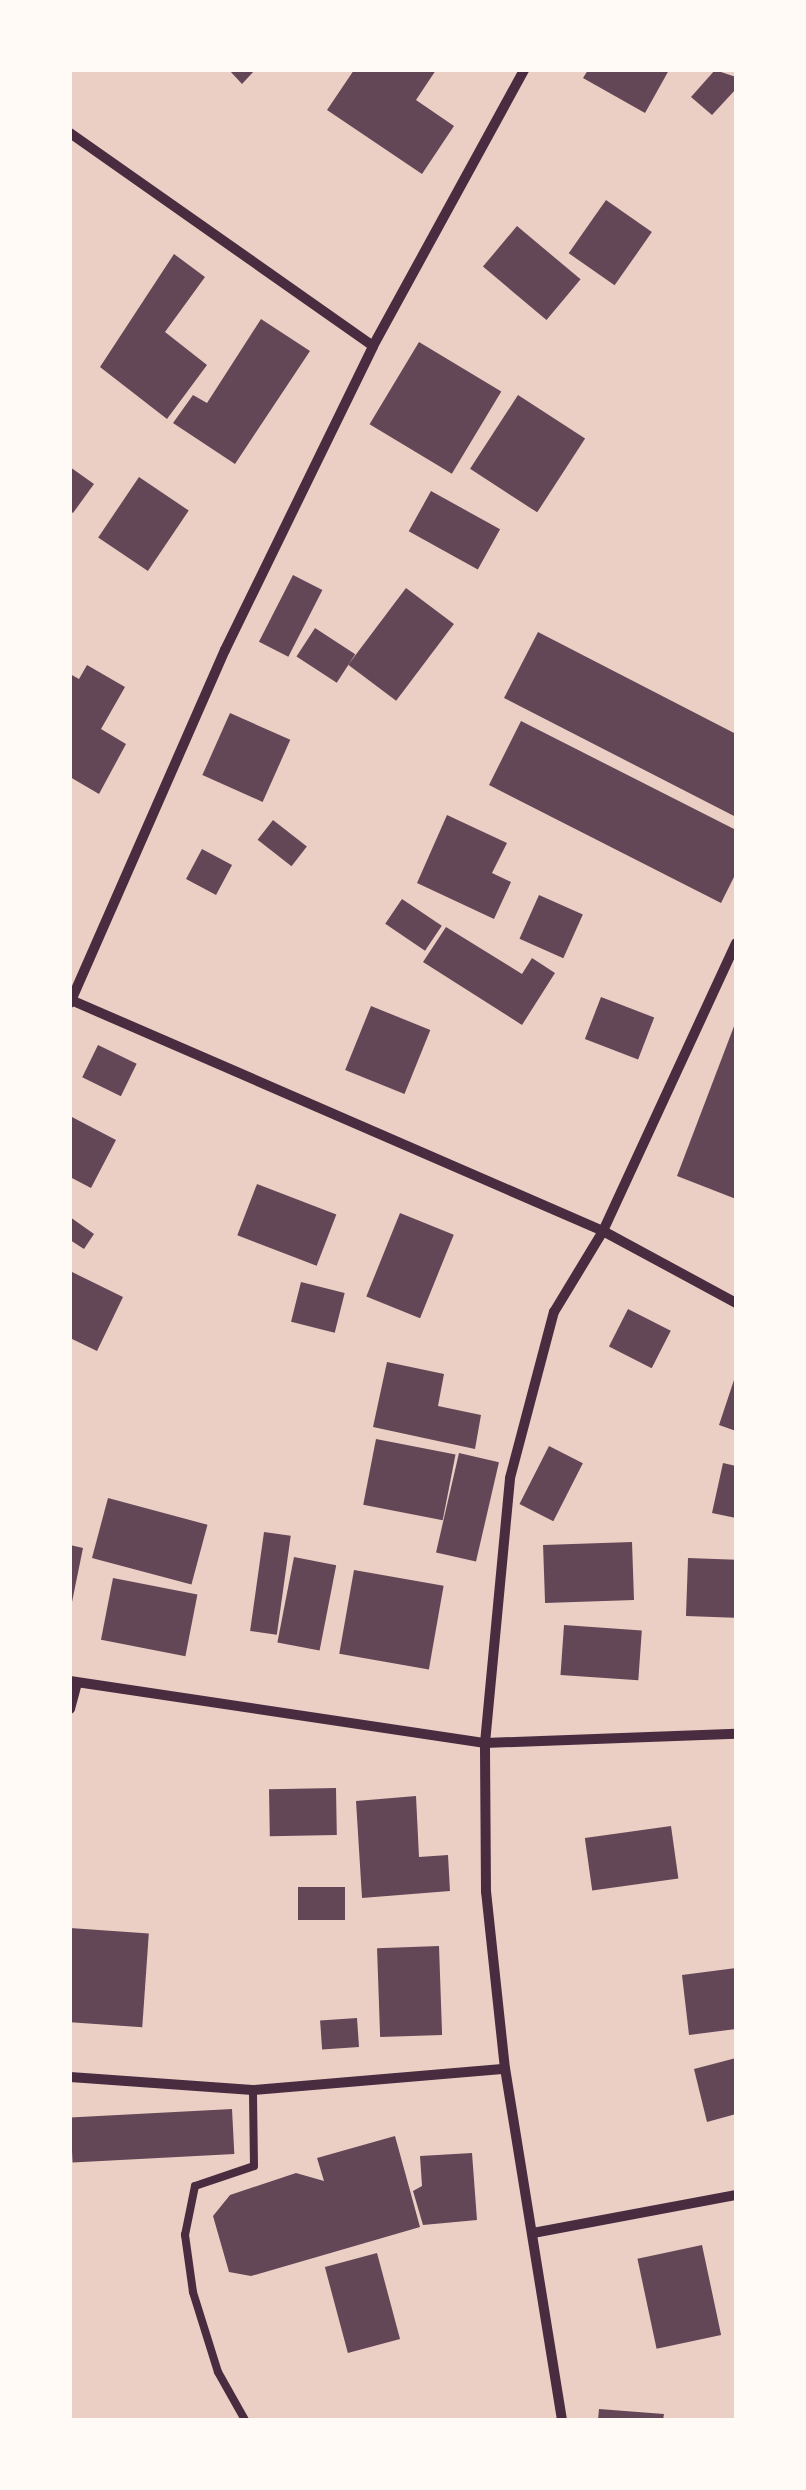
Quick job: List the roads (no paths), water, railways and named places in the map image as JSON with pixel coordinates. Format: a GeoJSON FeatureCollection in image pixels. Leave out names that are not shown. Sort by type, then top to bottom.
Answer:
{"type":"FeatureCollection","features":[{"type":"Feature","properties":{"kind":"street"},"geometry":{"type":"LineString","coordinates":[[524,70],[373,346],[225,650],[70,1002],[603,1230],[736,1302]]}},
{"type":"Feature","properties":{"kind":"street"},"geometry":{"type":"LineString","coordinates":[[70,132],[373,346]]}},
{"type":"Feature","properties":{"kind":"street"},"geometry":{"type":"LineString","coordinates":[[562,2420],[505,2069],[486,1892],[485,1743],[510,1478],[554,1312],[603,1230],[736,943]]}},
{"type":"Feature","properties":{"kind":"street"},"geometry":{"type":"LineString","coordinates":[[70,1709],[73,1682],[485,1743],[736,1734]]}},
{"type":"Feature","properties":{"kind":"street"},"geometry":{"type":"LineString","coordinates":[[70,2077],[253,2090],[505,2069]]}},
{"type":"Feature","properties":{"kind":"street"},"geometry":{"type":"LineString","coordinates":[[533,2234],[736,2195]]}},
{"type":"Feature","properties":{"kind":"lane"},"geometry":{"type":"LineString","coordinates":[[245,2420],[218,2372],[193,2292],[185,2235],[194,2186],[254,2166],[253,2090]]}}]}
